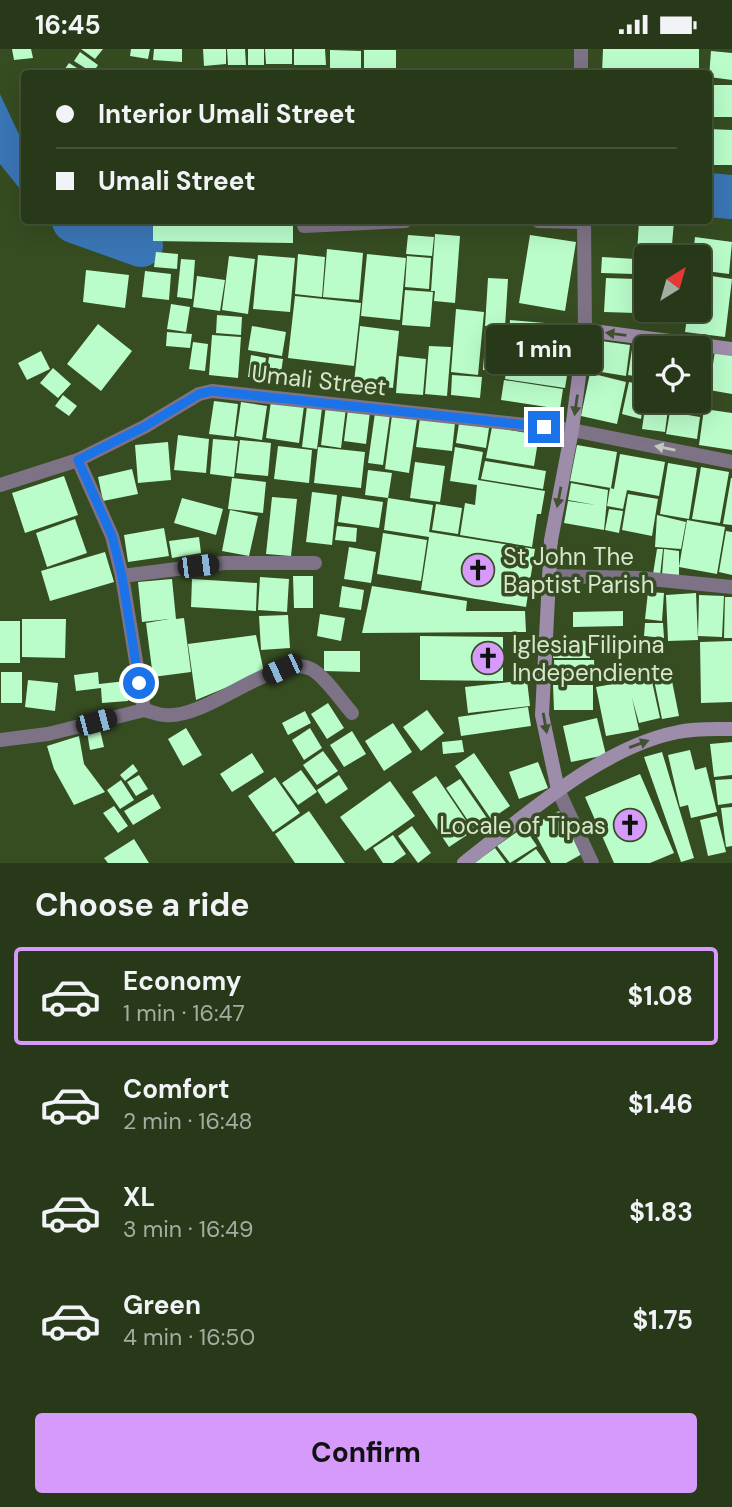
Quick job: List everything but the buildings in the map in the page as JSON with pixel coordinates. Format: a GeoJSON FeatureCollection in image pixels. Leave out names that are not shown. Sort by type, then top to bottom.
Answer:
{"type":"FeatureCollection","features":[{"type":"Feature","properties":{"kind":"main road"},"geometry":{"type":"LineString","coordinates":[[558,790],[542,715],[551,540],[572,430],[585,330],[732,349]]}},
{"type":"Feature","properties":{"kind":"main road"},"geometry":{"type":"LineString","coordinates":[[464,863],[558,790],[632,746],[679,731],[732,729]]}},
{"type":"Feature","properties":{"kind":"street"},"geometry":{"type":"LineString","coordinates":[[581,49],[581,70]]}},
{"type":"Feature","properties":{"kind":"street"},"geometry":{"type":"LineString","coordinates":[[304,226],[344,224]]}},
{"type":"Feature","properties":{"kind":"street"},"geometry":{"type":"LineString","coordinates":[[584,224],[585,330]]}},
{"type":"Feature","properties":{"kind":"street","name":"Umali Street"},"geometry":{"type":"LineString","coordinates":[[0,485],[78,460],[144,427],[199,394],[212,391],[572,430],[732,462]]}},
{"type":"Feature","properties":{"kind":"street"},"geometry":{"type":"LineString","coordinates":[[78,460],[112,536],[122,576],[144,709]]}},
{"type":"Feature","properties":{"kind":"street"},"geometry":{"type":"LineString","coordinates":[[122,576],[224,563],[315,563]]}},
{"type":"Feature","properties":{"kind":"street"},"geometry":{"type":"LineString","coordinates":[[549,576],[640,578],[732,587]]}},
{"type":"Feature","properties":{"kind":"street"},"geometry":{"type":"LineString","coordinates":[[0,740],[48,734],[144,709],[166,716],[190,712],[282,669],[303,667],[314,670],[352,713]]}},
{"type":"Feature","properties":{"kind":"street"},"geometry":{"type":"LineString","coordinates":[[558,790],[592,863]]}},
{"type":"Feature","properties":{"kind":"water"},"geometry":{"type":"Polygon","coordinates":[[[0,94],[21,139],[21,190],[0,164],[0,94]]]}},
{"type":"Feature","properties":{"kind":"water"},"geometry":{"type":"Polygon","coordinates":[[[60,224],[130,224],[139,228],[133,255],[94,247],[60,224]]]}},
{"type":"Feature","properties":{"kind":"waterway"},"geometry":{"type":"LineString","coordinates":[[712,195],[732,197]]}},
{"type":"Feature","properties":{"kind":"waterway"},"geometry":{"type":"LineString","coordinates":[[82,224],[141,245]]}},
{"type":"Feature","properties":{"kind":"place","name":"St John The Baptist Parish"},"geometry":{"type":"Point","coordinates":[478,570]}},
{"type":"Feature","properties":{"kind":"place","name":"Iglesia Filipina Independiente"},"geometry":{"type":"Point","coordinates":[488,658]}},
{"type":"Feature","properties":{"kind":"place","name":"Locale of Tipas"},"geometry":{"type":"Point","coordinates":[630,825]}},
{"type":"Feature","properties":{"kind":"route"},"geometry":{"type":"LineString","coordinates":[[139,683],[122,576],[112,536],[78,460],[144,427],[199,394],[212,391],[544,427]]}}]}
